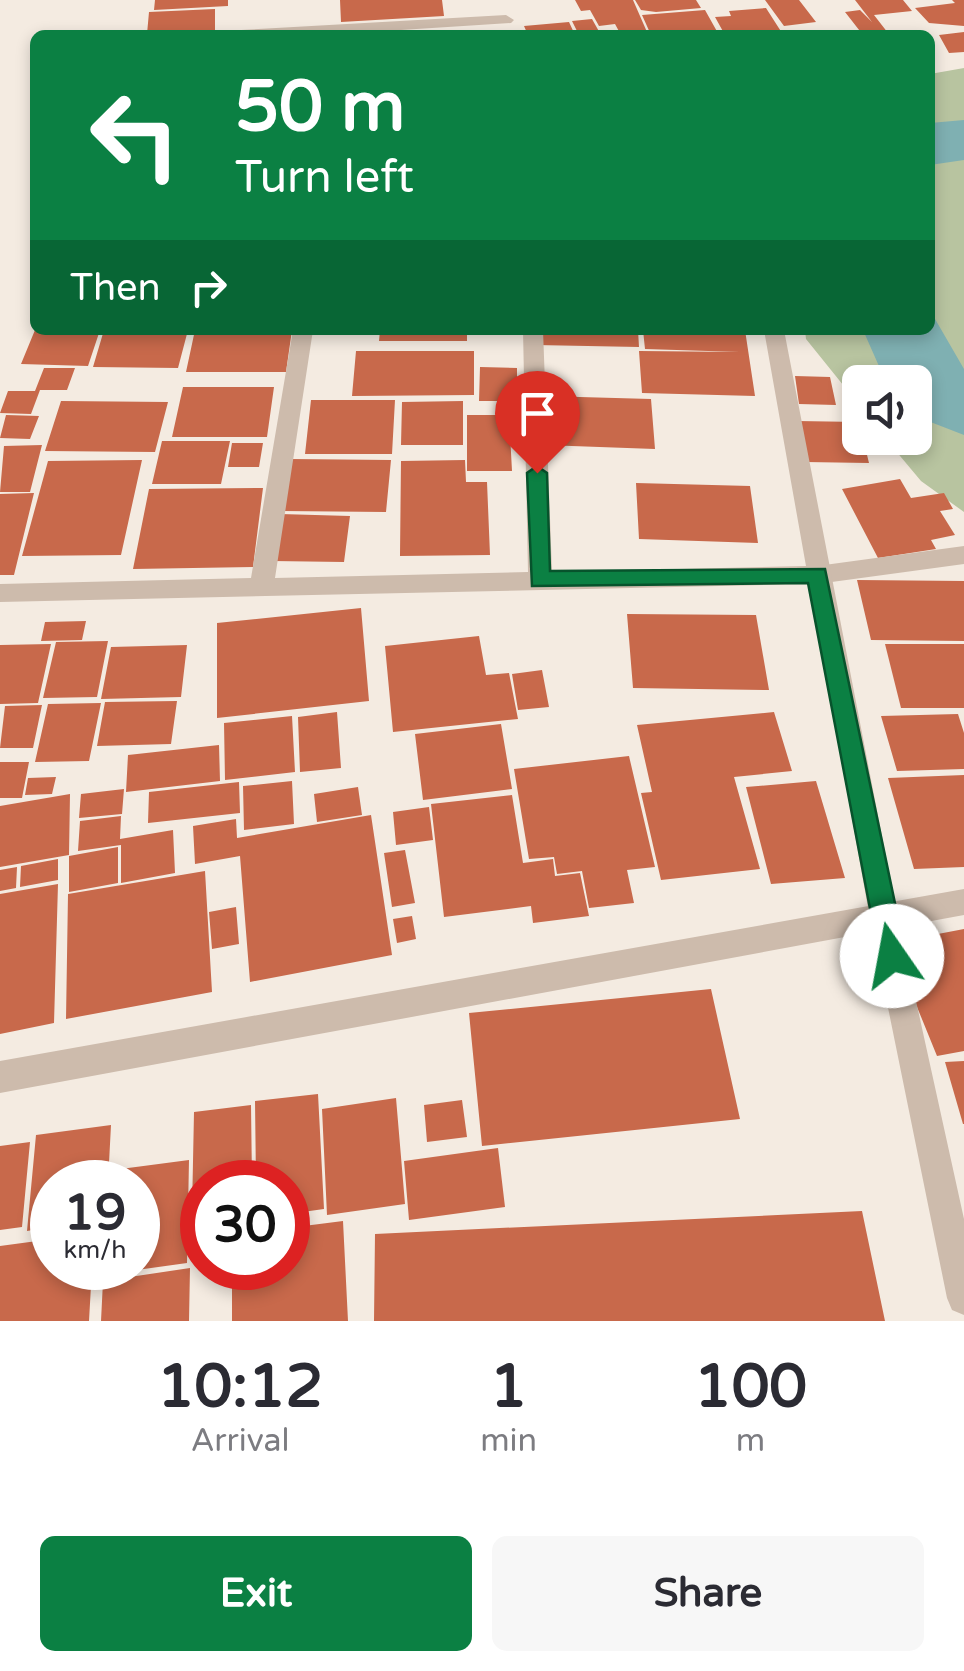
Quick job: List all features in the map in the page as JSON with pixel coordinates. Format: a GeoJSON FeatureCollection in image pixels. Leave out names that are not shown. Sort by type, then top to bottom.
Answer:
{"type":"FeatureCollection","features":[{"type":"Feature","properties":{"kind":"street"},"geometry":{"type":"LineString","coordinates":[[432,30],[508,28],[504,0]]}},
{"type":"Feature","properties":{"kind":"street"},"geometry":{"type":"LineString","coordinates":[[262,584],[302,335]]}},
{"type":"Feature","properties":{"kind":"street"},"geometry":{"type":"LineString","coordinates":[[533,335],[540,580]]}},
{"type":"Feature","properties":{"kind":"street"},"geometry":{"type":"LineString","coordinates":[[775,335],[884,918],[964,1298]]}},
{"type":"Feature","properties":{"kind":"street"},"geometry":{"type":"LineString","coordinates":[[0,593],[817,574],[964,555]]}},
{"type":"Feature","properties":{"kind":"street"},"geometry":{"type":"LineString","coordinates":[[0,1077],[964,902]]}},
{"type":"Feature","properties":{"kind":"street"},"geometry":{"type":"LineString","coordinates":[[0,1087],[69,1066]]}},
{"type":"Feature","properties":{"kind":"green space"},"geometry":{"type":"Polygon","coordinates":[[[964,68],[964,512],[921,481],[899,455],[932,455],[932,365],[842,365],[842,384],[806,335],[935,335],[935,73],[964,68]]]}},
{"type":"Feature","properties":{"kind":"building"},"geometry":{"type":"Polygon","coordinates":[[[155,0],[228,0],[228,6],[154,10],[155,0]]]}},
{"type":"Feature","properties":{"kind":"building"},"geometry":{"type":"Polygon","coordinates":[[[340,0],[442,0],[444,16],[341,22],[340,0]]]}},
{"type":"Feature","properties":{"kind":"building"},"geometry":{"type":"Polygon","coordinates":[[[575,0],[633,0],[646,30],[618,30],[615,24],[599,26],[590,10],[581,11],[575,0]]]}},
{"type":"Feature","properties":{"kind":"building"},"geometry":{"type":"Polygon","coordinates":[[[635,0],[696,0],[701,8],[656,12],[641,10],[635,0]]]}},
{"type":"Feature","properties":{"kind":"building"},"geometry":{"type":"Polygon","coordinates":[[[765,0],[799,0],[816,22],[784,26],[765,0]]]}},
{"type":"Feature","properties":{"kind":"building"},"geometry":{"type":"Polygon","coordinates":[[[855,0],[903,0],[912,11],[874,15],[886,30],[859,30],[845,12],[860,10],[872,22],[855,0]]]}},
{"type":"Feature","properties":{"kind":"building"},"geometry":{"type":"Polygon","coordinates":[[[952,0],[964,0],[964,26],[929,23],[915,8],[955,3],[952,0]]]}},
{"type":"Feature","properties":{"kind":"building"},"geometry":{"type":"Polygon","coordinates":[[[766,8],[780,30],[722,30],[715,17],[731,16],[729,11],[766,8]]]}},
{"type":"Feature","properties":{"kind":"building"},"geometry":{"type":"Polygon","coordinates":[[[215,9],[215,30],[147,30],[149,12],[215,9]]]}},
{"type":"Feature","properties":{"kind":"building"},"geometry":{"type":"Polygon","coordinates":[[[705,10],[716,30],[649,30],[642,15],[705,10]]]}},
{"type":"Feature","properties":{"kind":"building"},"geometry":{"type":"Polygon","coordinates":[[[592,19],[598,30],[576,30],[572,21],[592,19]]]}},
{"type":"Feature","properties":{"kind":"building"},"geometry":{"type":"Polygon","coordinates":[[[569,22],[573,30],[526,30],[524,26],[569,22]]]}},
{"type":"Feature","properties":{"kind":"building"},"geometry":{"type":"Polygon","coordinates":[[[964,32],[964,52],[949,53],[939,35],[964,32]]]}},
{"type":"Feature","properties":{"kind":"building"},"geometry":{"type":"Polygon","coordinates":[[[33,335],[98,335],[88,366],[21,364],[33,335]]]}},
{"type":"Feature","properties":{"kind":"building"},"geometry":{"type":"Polygon","coordinates":[[[103,335],[187,335],[178,368],[93,367],[103,335]]]}},
{"type":"Feature","properties":{"kind":"building"},"geometry":{"type":"Polygon","coordinates":[[[194,335],[291,335],[286,372],[186,372],[194,335]]]}},
{"type":"Feature","properties":{"kind":"building"},"geometry":{"type":"Polygon","coordinates":[[[380,335],[467,335],[467,341],[379,341],[380,335]]]}},
{"type":"Feature","properties":{"kind":"building"},"geometry":{"type":"Polygon","coordinates":[[[536,335],[638,335],[639,347],[536,345],[536,335]]]}},
{"type":"Feature","properties":{"kind":"building"},"geometry":{"type":"Polygon","coordinates":[[[644,335],[746,335],[755,396],[642,393],[639,351],[740,352],[645,349],[644,335]]]}},
{"type":"Feature","properties":{"kind":"building"},"geometry":{"type":"Polygon","coordinates":[[[356,351],[474,351],[474,395],[352,396],[356,351]]]}},
{"type":"Feature","properties":{"kind":"building"},"geometry":{"type":"Polygon","coordinates":[[[480,367],[517,368],[517,401],[479,401],[480,367]]]}},
{"type":"Feature","properties":{"kind":"building"},"geometry":{"type":"Polygon","coordinates":[[[44,368],[75,368],[67,390],[40,390],[31,414],[0,413],[8,391],[35,391],[44,368]]]}},
{"type":"Feature","properties":{"kind":"building"},"geometry":{"type":"Polygon","coordinates":[[[795,376],[830,377],[836,405],[799,404],[795,376]]]}},
{"type":"Feature","properties":{"kind":"building"},"geometry":{"type":"Polygon","coordinates":[[[183,387],[274,387],[267,437],[172,437],[183,387]]]}},
{"type":"Feature","properties":{"kind":"building"},"geometry":{"type":"Polygon","coordinates":[[[544,396],[651,399],[655,449],[544,445],[544,396]]]}},
{"type":"Feature","properties":{"kind":"building"},"geometry":{"type":"Polygon","coordinates":[[[311,400],[395,400],[392,454],[305,454],[311,400]]]}},
{"type":"Feature","properties":{"kind":"building"},"geometry":{"type":"Polygon","coordinates":[[[61,401],[168,402],[155,452],[45,451],[61,401]]]}},
{"type":"Feature","properties":{"kind":"building"},"geometry":{"type":"Polygon","coordinates":[[[463,401],[463,445],[401,445],[402,402],[463,401]]]}},
{"type":"Feature","properties":{"kind":"building"},"geometry":{"type":"Polygon","coordinates":[[[6,415],[39,416],[30,439],[0,438],[6,415]]]}},
{"type":"Feature","properties":{"kind":"building"},"geometry":{"type":"Polygon","coordinates":[[[467,415],[509,415],[512,471],[467,471],[467,415]]]}},
{"type":"Feature","properties":{"kind":"building"},"geometry":{"type":"Polygon","coordinates":[[[797,421],[842,422],[842,455],[867,455],[869,463],[805,462],[797,421]]]}},
{"type":"Feature","properties":{"kind":"building"},"geometry":{"type":"Polygon","coordinates":[[[162,441],[230,441],[221,484],[152,484],[162,441]]]}},
{"type":"Feature","properties":{"kind":"building"},"geometry":{"type":"Polygon","coordinates":[[[232,443],[263,443],[259,467],[228,467],[232,443]]]}},
{"type":"Feature","properties":{"kind":"building"},"geometry":{"type":"Polygon","coordinates":[[[42,445],[30,492],[0,492],[4,446],[42,445]]]}},
{"type":"Feature","properties":{"kind":"building"},"geometry":{"type":"Polygon","coordinates":[[[290,459],[391,460],[386,512],[282,511],[290,459]]]}},
{"type":"Feature","properties":{"kind":"building"},"geometry":{"type":"Polygon","coordinates":[[[142,460],[121,555],[22,556],[48,461],[142,460]]]}},
{"type":"Feature","properties":{"kind":"building"},"geometry":{"type":"Polygon","coordinates":[[[465,460],[466,482],[487,482],[490,555],[400,556],[401,461],[465,460]]]}},
{"type":"Feature","properties":{"kind":"building"},"geometry":{"type":"Polygon","coordinates":[[[900,479],[911,498],[944,493],[953,509],[940,511],[955,535],[931,540],[936,549],[878,558],[842,489],[900,479]]]}},
{"type":"Feature","properties":{"kind":"building"},"geometry":{"type":"Polygon","coordinates":[[[636,483],[750,486],[758,543],[639,539],[636,483]]]}},
{"type":"Feature","properties":{"kind":"building"},"geometry":{"type":"Polygon","coordinates":[[[263,488],[253,567],[133,569],[149,489],[263,488]]]}},
{"type":"Feature","properties":{"kind":"building"},"geometry":{"type":"Polygon","coordinates":[[[34,493],[14,575],[0,575],[0,494],[34,493]]]}},
{"type":"Feature","properties":{"kind":"building"},"geometry":{"type":"Polygon","coordinates":[[[280,514],[350,516],[344,562],[272,561],[280,514]]]}},
{"type":"Feature","properties":{"kind":"building"},"geometry":{"type":"Polygon","coordinates":[[[857,580],[964,581],[964,641],[871,640],[857,580]]]}},
{"type":"Feature","properties":{"kind":"building"},"geometry":{"type":"Polygon","coordinates":[[[361,608],[369,701],[217,718],[217,623],[361,608]]]}},
{"type":"Feature","properties":{"kind":"building"},"geometry":{"type":"Polygon","coordinates":[[[627,614],[756,615],[769,690],[633,688],[627,614]]]}},
{"type":"Feature","properties":{"kind":"building"},"geometry":{"type":"Polygon","coordinates":[[[86,621],[82,640],[41,641],[45,622],[86,621]]]}},
{"type":"Feature","properties":{"kind":"building"},"geometry":{"type":"Polygon","coordinates":[[[479,636],[486,675],[509,673],[518,719],[393,732],[385,646],[479,636]]]}},
{"type":"Feature","properties":{"kind":"building"},"geometry":{"type":"Polygon","coordinates":[[[108,641],[97,697],[43,698],[56,642],[108,641]]]}},
{"type":"Feature","properties":{"kind":"building"},"geometry":{"type":"Polygon","coordinates":[[[51,644],[38,703],[0,704],[0,645],[51,644]]]}},
{"type":"Feature","properties":{"kind":"building"},"geometry":{"type":"Polygon","coordinates":[[[885,644],[964,644],[964,708],[901,708],[885,644]]]}},
{"type":"Feature","properties":{"kind":"building"},"geometry":{"type":"Polygon","coordinates":[[[187,645],[181,697],[101,699],[111,647],[187,645]]]}},
{"type":"Feature","properties":{"kind":"building"},"geometry":{"type":"Polygon","coordinates":[[[542,670],[549,707],[518,710],[512,674],[542,670]]]}},
{"type":"Feature","properties":{"kind":"building"},"geometry":{"type":"Polygon","coordinates":[[[177,701],[171,744],[97,746],[105,702],[177,701]]]}},
{"type":"Feature","properties":{"kind":"building"},"geometry":{"type":"Polygon","coordinates":[[[101,703],[89,761],[35,762],[48,704],[101,703]]]}},
{"type":"Feature","properties":{"kind":"building"},"geometry":{"type":"Polygon","coordinates":[[[42,705],[33,748],[0,748],[5,706],[42,705]]]}},
{"type":"Feature","properties":{"kind":"building"},"geometry":{"type":"Polygon","coordinates":[[[337,712],[341,768],[300,772],[298,717],[337,712]]]}},
{"type":"Feature","properties":{"kind":"building"},"geometry":{"type":"Polygon","coordinates":[[[774,712],[792,771],[734,777],[760,869],[661,880],[641,793],[652,792],[637,725],[774,712]]]}},
{"type":"Feature","properties":{"kind":"building"},"geometry":{"type":"Polygon","coordinates":[[[958,714],[964,733],[964,769],[897,771],[881,716],[958,714]]]}},
{"type":"Feature","properties":{"kind":"building"},"geometry":{"type":"Polygon","coordinates":[[[292,716],[295,772],[225,780],[224,723],[292,716]]]}},
{"type":"Feature","properties":{"kind":"building"},"geometry":{"type":"Polygon","coordinates":[[[501,724],[512,789],[423,800],[415,734],[501,724]]]}},
{"type":"Feature","properties":{"kind":"building"},"geometry":{"type":"Polygon","coordinates":[[[219,745],[220,781],[126,792],[128,755],[219,745]]]}},
{"type":"Feature","properties":{"kind":"building"},"geometry":{"type":"Polygon","coordinates":[[[629,756],[655,867],[627,870],[634,903],[589,908],[582,871],[557,874],[554,857],[529,859],[514,769],[629,756]]]}},
{"type":"Feature","properties":{"kind":"building"},"geometry":{"type":"Polygon","coordinates":[[[0,762],[29,762],[22,798],[0,798],[0,762]]]}},
{"type":"Feature","properties":{"kind":"building"},"geometry":{"type":"Polygon","coordinates":[[[964,775],[964,867],[914,869],[888,778],[964,775]]]}},
{"type":"Feature","properties":{"kind":"building"},"geometry":{"type":"Polygon","coordinates":[[[56,777],[52,794],[25,795],[28,778],[56,777]]]}},
{"type":"Feature","properties":{"kind":"building"},"geometry":{"type":"Polygon","coordinates":[[[292,781],[294,824],[244,830],[243,786],[292,781]]]}},
{"type":"Feature","properties":{"kind":"building"},"geometry":{"type":"Polygon","coordinates":[[[816,781],[845,878],[771,884],[746,787],[816,781]]]}},
{"type":"Feature","properties":{"kind":"building"},"geometry":{"type":"Polygon","coordinates":[[[239,782],[240,813],[148,823],[149,792],[239,782]]]}},
{"type":"Feature","properties":{"kind":"building"},"geometry":{"type":"Polygon","coordinates":[[[358,787],[362,815],[317,822],[314,794],[358,787]]]}},
{"type":"Feature","properties":{"kind":"building"},"geometry":{"type":"Polygon","coordinates":[[[124,789],[122,814],[79,818],[81,794],[124,789]]]}},
{"type":"Feature","properties":{"kind":"building"},"geometry":{"type":"Polygon","coordinates":[[[70,794],[69,855],[0,867],[0,806],[70,794]]]}},
{"type":"Feature","properties":{"kind":"building"},"geometry":{"type":"Polygon","coordinates":[[[512,795],[523,863],[553,859],[555,876],[580,873],[589,916],[533,923],[531,906],[444,917],[431,804],[512,795]]]}},
{"type":"Feature","properties":{"kind":"building"},"geometry":{"type":"Polygon","coordinates":[[[429,807],[433,840],[396,845],[393,812],[429,807]]]}},
{"type":"Feature","properties":{"kind":"building"},"geometry":{"type":"Polygon","coordinates":[[[371,815],[392,955],[250,982],[240,856],[195,864],[193,826],[236,819],[237,838],[371,815]]]}},
{"type":"Feature","properties":{"kind":"building"},"geometry":{"type":"Polygon","coordinates":[[[121,816],[120,839],[173,830],[175,873],[121,883],[121,845],[78,851],[80,821],[121,816]]]}},
{"type":"Feature","properties":{"kind":"building"},"geometry":{"type":"Polygon","coordinates":[[[118,847],[118,883],[69,892],[69,856],[118,847]]]}},
{"type":"Feature","properties":{"kind":"building"},"geometry":{"type":"Polygon","coordinates":[[[405,850],[415,903],[392,907],[384,853],[405,850]]]}},
{"type":"Feature","properties":{"kind":"building"},"geometry":{"type":"Polygon","coordinates":[[[58,859],[58,880],[20,887],[21,866],[58,859]]]}},
{"type":"Feature","properties":{"kind":"building"},"geometry":{"type":"Polygon","coordinates":[[[17,867],[16,888],[0,891],[0,870],[17,867]]]}},
{"type":"Feature","properties":{"kind":"building"},"geometry":{"type":"Polygon","coordinates":[[[205,871],[212,992],[66,1019],[68,894],[205,871]]]}},
{"type":"Feature","properties":{"kind":"building"},"geometry":{"type":"Polygon","coordinates":[[[58,884],[54,1023],[0,1034],[0,894],[58,884]]]}},
{"type":"Feature","properties":{"kind":"building"},"geometry":{"type":"Polygon","coordinates":[[[236,907],[239,944],[212,949],[209,912],[236,907]]]}},
{"type":"Feature","properties":{"kind":"building"},"geometry":{"type":"Polygon","coordinates":[[[412,916],[416,939],[397,943],[393,919],[412,916]]]}},
{"type":"Feature","properties":{"kind":"building"},"geometry":{"type":"Polygon","coordinates":[[[964,929],[964,1051],[937,1056],[891,943],[964,929]]]}},
{"type":"Feature","properties":{"kind":"building"},"geometry":{"type":"Polygon","coordinates":[[[711,989],[740,1119],[482,1146],[469,1013],[711,989]]]}},
{"type":"Feature","properties":{"kind":"building"},"geometry":{"type":"Polygon","coordinates":[[[964,1061],[964,1124],[963,1124],[945,1062],[964,1061]]]}},
{"type":"Feature","properties":{"kind":"building"},"geometry":{"type":"Polygon","coordinates":[[[318,1094],[324,1209],[310,1211],[310,1160],[256,1160],[255,1101],[318,1094]]]}},
{"type":"Feature","properties":{"kind":"building"},"geometry":{"type":"Polygon","coordinates":[[[396,1098],[405,1204],[327,1215],[322,1109],[396,1098]]]}},
{"type":"Feature","properties":{"kind":"building"},"geometry":{"type":"Polygon","coordinates":[[[462,1100],[467,1137],[427,1142],[424,1105],[462,1100]]]}},
{"type":"Feature","properties":{"kind":"building"},"geometry":{"type":"Polygon","coordinates":[[[251,1105],[252,1160],[193,1160],[194,1112],[251,1105]]]}},
{"type":"Feature","properties":{"kind":"building"},"geometry":{"type":"Polygon","coordinates":[[[111,1125],[109,1160],[34,1160],[36,1135],[111,1125]]]}},
{"type":"Feature","properties":{"kind":"building"},"geometry":{"type":"Polygon","coordinates":[[[30,1142],[22,1227],[0,1230],[0,1146],[30,1142]]]}},
{"type":"Feature","properties":{"kind":"building"},"geometry":{"type":"Polygon","coordinates":[[[498,1148],[505,1207],[409,1220],[404,1161],[498,1148]]]}},
{"type":"Feature","properties":{"kind":"building"},"geometry":{"type":"Polygon","coordinates":[[[180,1161],[180,1264],[160,1267],[160,1164],[180,1161]]]}},
{"type":"Feature","properties":{"kind":"building"},"geometry":{"type":"Polygon","coordinates":[[[862,1211],[885,1321],[374,1321],[375,1234],[862,1211]]]}},
{"type":"Feature","properties":{"kind":"building"},"geometry":{"type":"Polygon","coordinates":[[[343,1221],[348,1321],[232,1321],[232,1290],[310,1290],[310,1225],[343,1221]]]}},
{"type":"Feature","properties":{"kind":"building"},"geometry":{"type":"Polygon","coordinates":[[[30,1242],[30,1290],[91,1290],[89,1321],[0,1321],[0,1246],[30,1242]]]}},
{"type":"Feature","properties":{"kind":"building"},"geometry":{"type":"Polygon","coordinates":[[[180,1269],[180,1290],[190,1290],[189,1321],[101,1321],[103,1290],[160,1290],[160,1272],[180,1269]]]}},
{"type":"Feature","properties":{"kind":"waterway"},"geometry":{"type":"LineString","coordinates":[[935,143],[964,140]]}},
{"type":"Feature","properties":{"kind":"waterway"},"geometry":{"type":"LineString","coordinates":[[905,335],[930,387],[964,406]]}},
{"type":"Feature","properties":{"kind":"route"},"geometry":{"type":"LineString","coordinates":[[537,473],[540,580],[817,574],[892,956]]}}]}
